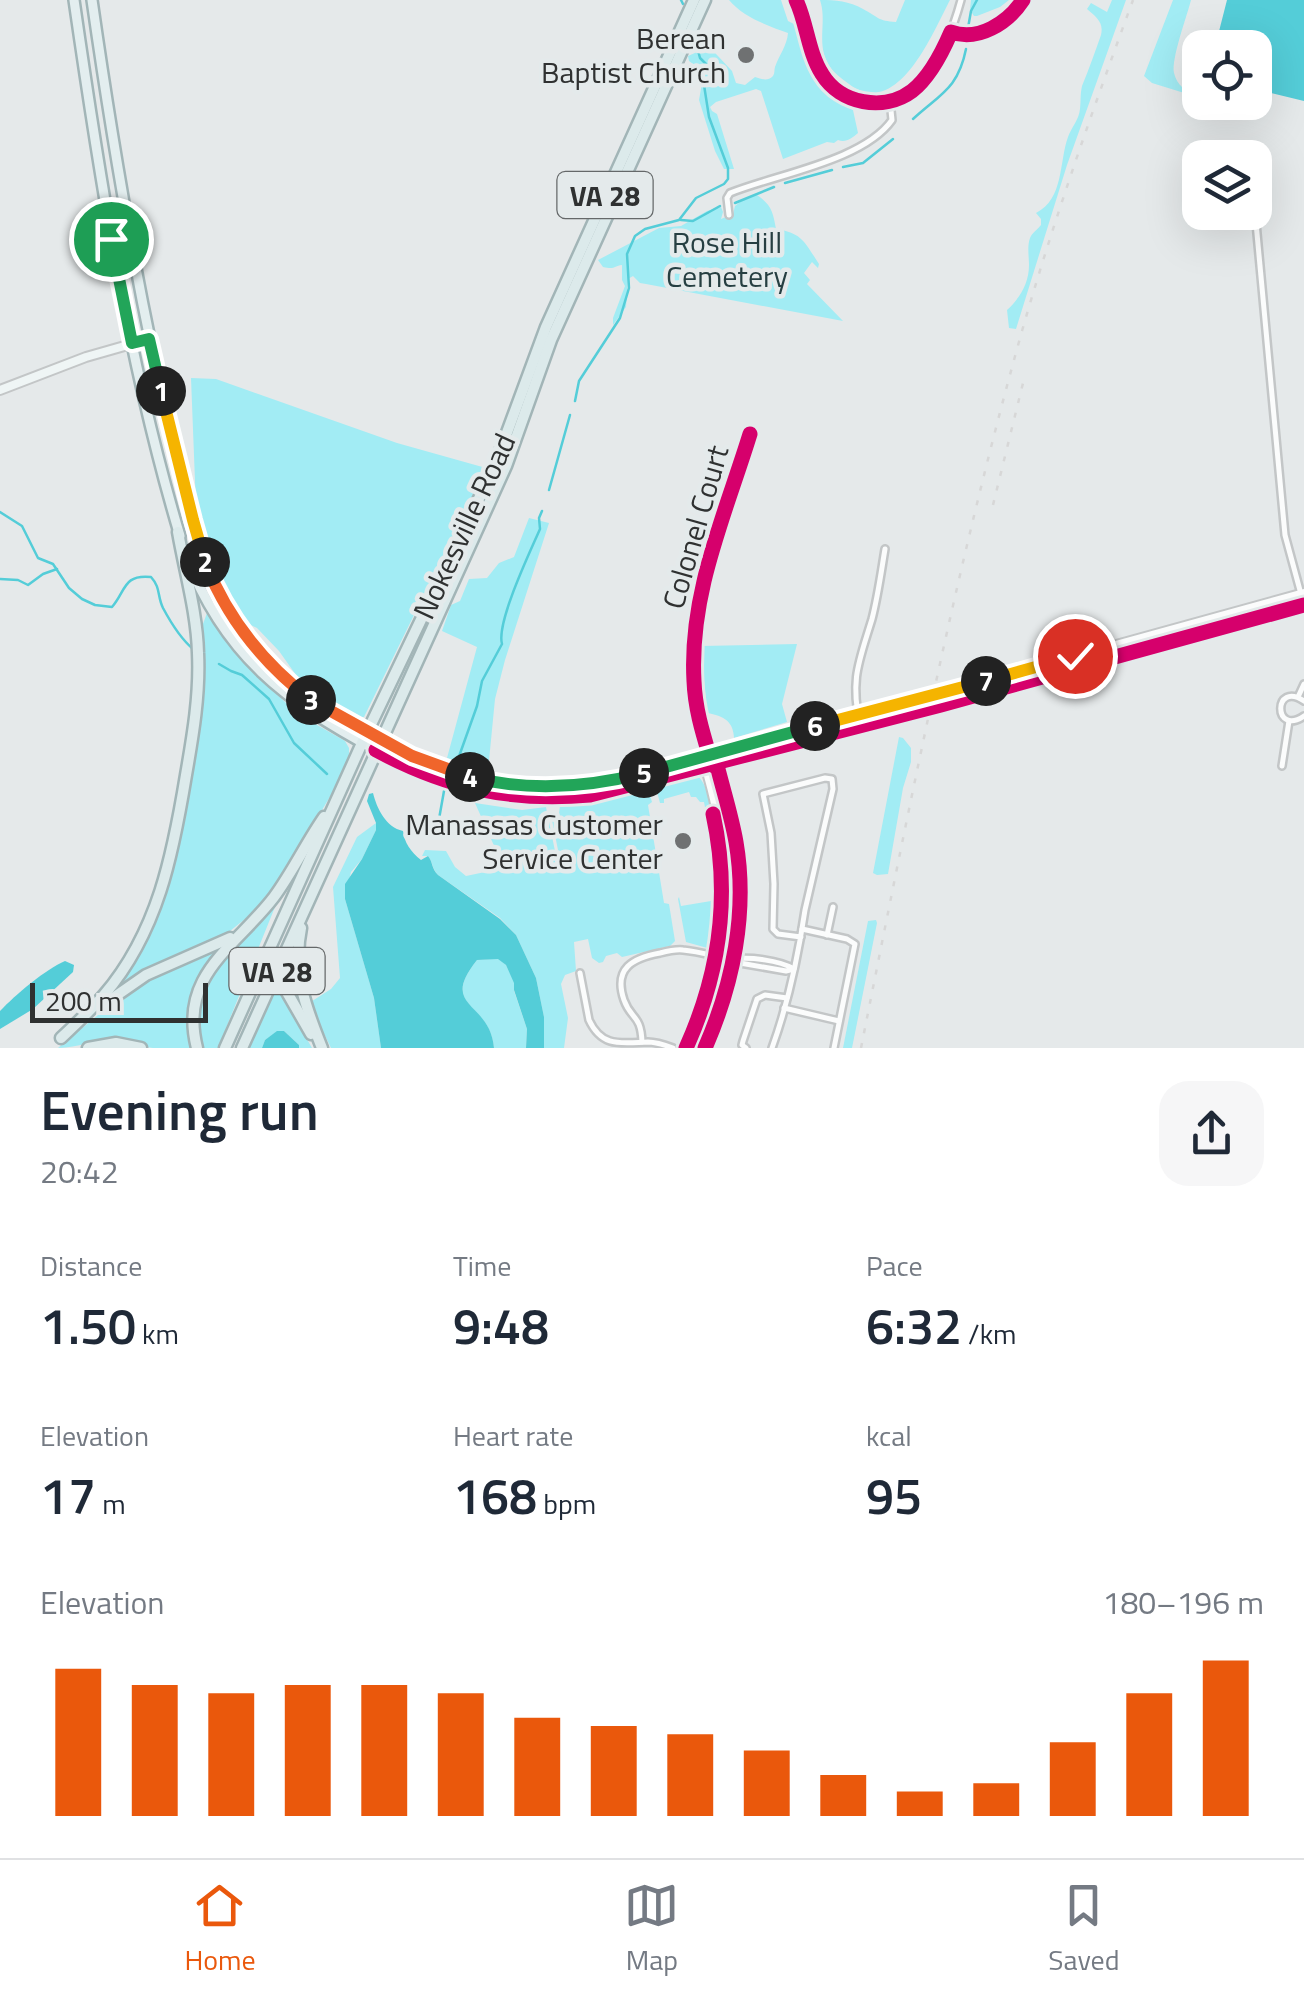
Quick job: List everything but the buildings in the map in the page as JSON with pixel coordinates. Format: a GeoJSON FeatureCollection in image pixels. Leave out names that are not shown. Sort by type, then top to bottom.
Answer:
{"type":"FeatureCollection","features":[{"type":"Feature","properties":{"kind":"highway","name":"Nokesville Road"},"geometry":{"type":"LineString","coordinates":[[225,1048],[365,738],[495,465],[546,327],[694,0]]}},
{"type":"Feature","properties":{"kind":"highway","name":"Nokesville Road"},"geometry":{"type":"LineString","coordinates":[[242,1048],[506,466],[551,340],[706,0]]}},
{"type":"Feature","properties":{"kind":"highway"},"geometry":{"type":"LineString","coordinates":[[61,1038],[104,995],[136,948],[159,900],[176,834],[197,703],[198,672],[197,640],[178,532]]}},
{"type":"Feature","properties":{"kind":"highway"},"geometry":{"type":"LineString","coordinates":[[196,1048],[193,1018],[200,985],[218,956],[281,886],[338,797]]}},
{"type":"Feature","properties":{"kind":"highway"},"geometry":{"type":"LineString","coordinates":[[311,894],[300,934],[298,976],[320,1048]]}},
{"type":"Feature","properties":{"kind":"highway"},"geometry":{"type":"LineString","coordinates":[[49,1048],[134,982],[220,944],[247,926]]}},
{"type":"Feature","properties":{"kind":"highway"},"geometry":{"type":"LineString","coordinates":[[274,976],[320,1048]]}},
{"type":"Feature","properties":{"kind":"highway"},"geometry":{"type":"LineString","coordinates":[[88,1048],[116,1043],[141,1048]]}},
{"type":"Feature","properties":{"kind":"main road"},"geometry":{"type":"LineString","coordinates":[[74,0],[108,221],[132,343],[178,532],[192,572],[242,652],[276,686],[296,703],[379,745]]}},
{"type":"Feature","properties":{"kind":"main road"},"geometry":{"type":"LineString","coordinates":[[92,0],[119,183],[149,339],[200,547],[224,604],[248,639],[288,681],[365,738]]}},
{"type":"Feature","properties":{"kind":"main road"},"geometry":{"type":"LineString","coordinates":[[0,390],[149,339]]}},
{"type":"Feature","properties":{"kind":"street"},"geometry":{"type":"LineString","coordinates":[[796,0],[819,68],[829,83],[859,101],[878,103],[907,94],[920,82],[943,49],[961,0]]}},
{"type":"Feature","properties":{"kind":"street"},"geometry":{"type":"LineString","coordinates":[[951,32],[965,37],[979,34],[1012,14],[1022,0]]}},
{"type":"Feature","properties":{"kind":"street"},"geometry":{"type":"LineString","coordinates":[[729,216],[729,194],[846,154],[871,140],[892,120],[890,101]]}},
{"type":"Feature","properties":{"kind":"street"},"geometry":{"type":"LineString","coordinates":[[379,745],[452,772],[497,783],[542,787],[608,782],[929,709],[1304,604],[1285,536],[1256,230]]}},
{"type":"Feature","properties":{"kind":"street","name":"Colonel Court"},"geometry":{"type":"LineString","coordinates":[[710,759],[694,682],[695,622],[703,580],[750,434]]}},
{"type":"Feature","properties":{"kind":"street"},"geometry":{"type":"LineString","coordinates":[[860,725],[855,676],[885,550]]}},
{"type":"Feature","properties":{"kind":"street"},"geometry":{"type":"LineString","coordinates":[[379,745],[419,772],[497,794],[543,798],[607,792],[858,715],[1302,593]]}},
{"type":"Feature","properties":{"kind":"street"},"geometry":{"type":"LineString","coordinates":[[1304,684],[1301,699],[1290,696],[1281,704],[1282,716],[1289,721],[1304,716]]}},
{"type":"Feature","properties":{"kind":"street"},"geometry":{"type":"LineString","coordinates":[[1282,766],[1289,721]]}},
{"type":"Feature","properties":{"kind":"street"},"geometry":{"type":"LineString","coordinates":[[692,1048],[710,1007],[728,912],[724,838],[707,772],[710,759]]}},
{"type":"Feature","properties":{"kind":"street"},"geometry":{"type":"LineString","coordinates":[[705,1048],[735,959],[740,890],[736,843],[718,769],[710,759]]}},
{"type":"Feature","properties":{"kind":"street"},"geometry":{"type":"LineString","coordinates":[[772,1048],[794,969],[801,933],[833,789],[832,779],[825,778],[763,794],[771,834],[773,930],[778,934],[801,933],[827,935],[855,944],[834,1048]]}},
{"type":"Feature","properties":{"kind":"street"},"geometry":{"type":"LineString","coordinates":[[542,787],[543,798]]}},
{"type":"Feature","properties":{"kind":"street"},"geometry":{"type":"LineString","coordinates":[[827,935],[833,907]]}},
{"type":"Feature","properties":{"kind":"street"},"geometry":{"type":"LineString","coordinates":[[642,1042],[640,1023],[629,1009],[622,989],[623,977],[636,958],[681,949],[735,959],[740,964],[786,972],[794,969]]}},
{"type":"Feature","properties":{"kind":"street"},"geometry":{"type":"LineString","coordinates":[[580,973],[592,1028],[604,1040],[622,1046],[654,1042],[673,1048]]}},
{"type":"Feature","properties":{"kind":"street"},"geometry":{"type":"LineString","coordinates":[[746,1048],[742,1040],[760,996],[787,998]]}},
{"type":"Feature","properties":{"kind":"street"},"geometry":{"type":"LineString","coordinates":[[784,1008],[840,1020]]}},
{"type":"Feature","properties":{"kind":"green space"},"geometry":{"type":"Polygon","coordinates":[[[729,0],[781,0],[788,21],[796,25],[814,75],[828,94],[853,110],[858,133],[783,159],[761,91],[756,89],[710,107],[717,114],[734,169],[724,169],[699,100],[704,72],[688,56],[697,52],[702,39],[732,71],[736,83],[745,85],[755,77],[773,76],[788,33],[749,16],[729,0]]]}},
{"type":"Feature","properties":{"kind":"green space"},"geometry":{"type":"Polygon","coordinates":[[[820,0],[858,6],[882,20],[896,22],[905,0],[950,0],[911,68],[883,91],[867,92],[849,84],[827,62],[820,0]]]}},
{"type":"Feature","properties":{"kind":"green space"},"geometry":{"type":"Polygon","coordinates":[[[971,0],[1009,0],[974,16],[971,0]]]}},
{"type":"Feature","properties":{"kind":"green space"},"geometry":{"type":"Polygon","coordinates":[[[1112,0],[1126,0],[1067,165],[1016,329],[1009,328],[1007,310],[1025,284],[1029,241],[1041,225],[1036,213],[1052,199],[1056,189],[1068,137],[1079,113],[1082,86],[1101,35],[1100,23],[1087,9],[1091,3],[1107,12],[1112,0]]]}},
{"type":"Feature","properties":{"kind":"green space"},"geometry":{"type":"Polygon","coordinates":[[[1173,0],[1191,0],[1174,66],[1182,92],[1152,83],[1144,76],[1173,0]]]}},
{"type":"Feature","properties":{"kind":"green space","name":"Rose Hill Cemetery"},"geometry":{"type":"Polygon","coordinates":[[[757,195],[771,210],[776,229],[798,236],[810,250],[819,264],[818,268],[812,262],[804,273],[810,280],[807,284],[843,321],[640,283],[633,276],[628,279],[626,307],[613,325],[625,286],[622,265],[603,267],[598,260],[659,228],[681,226],[707,211],[721,207],[721,219],[733,214],[735,206],[744,199],[757,195]]]}},
{"type":"Feature","properties":{"kind":"green space"},"geometry":{"type":"Polygon","coordinates":[[[191,378],[216,379],[397,443],[486,468],[364,717],[359,718],[301,682],[279,651],[257,628],[244,622],[215,572],[196,507],[191,378]]]}},
{"type":"Feature","properties":{"kind":"green space"},"geometry":{"type":"Polygon","coordinates":[[[529,518],[549,523],[495,699],[488,771],[447,758],[477,647],[442,631],[451,605],[460,601],[469,579],[487,578],[499,563],[514,557],[529,518]]]}},
{"type":"Feature","properties":{"kind":"green space"},"geometry":{"type":"Polygon","coordinates":[[[207,613],[257,676],[298,714],[345,741],[349,756],[331,795],[276,887],[255,911],[230,931],[147,968],[120,987],[117,983],[175,856],[200,632],[207,613]]]}},
{"type":"Feature","properties":{"kind":"green space"},"geometry":{"type":"Polygon","coordinates":[[[797,644],[782,704],[787,722],[734,738],[726,720],[707,713],[701,646],[797,644]]]}},
{"type":"Feature","properties":{"kind":"green space"},"geometry":{"type":"Polygon","coordinates":[[[899,737],[911,748],[911,762],[888,874],[877,875],[873,873],[899,737]]]}},
{"type":"Feature","properties":{"kind":"green space"},"geometry":{"type":"Polygon","coordinates":[[[695,774],[711,803],[719,856],[719,933],[716,948],[711,949],[686,942],[678,899],[681,906],[717,900],[704,802],[691,797],[689,792],[660,803],[656,788],[657,784],[695,774]]]}},
{"type":"Feature","properties":{"kind":"green space"},"geometry":{"type":"Polygon","coordinates":[[[648,789],[664,903],[669,904],[675,941],[670,946],[622,957],[617,953],[606,956],[599,963],[592,958],[588,939],[574,942],[576,971],[565,975],[561,984],[568,1018],[564,1048],[544,1048],[544,1017],[536,978],[516,935],[500,918],[438,875],[428,856],[422,856],[425,850],[446,851],[466,876],[513,866],[500,859],[475,803],[522,810],[546,807],[555,851],[524,863],[551,858],[558,850],[551,815],[559,813],[560,806],[648,789]]]}},
{"type":"Feature","properties":{"kind":"green space"},"geometry":{"type":"Polygon","coordinates":[[[376,823],[362,859],[351,872],[345,899],[374,998],[381,1048],[331,1048],[309,1003],[340,978],[333,887],[357,837],[376,823]]]}},
{"type":"Feature","properties":{"kind":"green space"},"geometry":{"type":"Polygon","coordinates":[[[279,897],[218,1048],[202,1048],[198,1024],[208,982],[232,946],[279,897]]]}},
{"type":"Feature","properties":{"kind":"green space"},"geometry":{"type":"Polygon","coordinates":[[[876,920],[852,1048],[843,1048],[868,921],[876,920]]]}},
{"type":"Feature","properties":{"kind":"green space"},"geometry":{"type":"Polygon","coordinates":[[[217,949],[196,988],[194,1048],[153,1048],[114,1039],[58,1048],[132,987],[217,949]]]}},
{"type":"Feature","properties":{"kind":"green space"},"geometry":{"type":"Polygon","coordinates":[[[499,959],[515,983],[527,1029],[526,1048],[494,1048],[484,1021],[464,997],[466,976],[477,960],[499,959]]]}},
{"type":"Feature","properties":{"kind":"green space"},"geometry":{"type":"Polygon","coordinates":[[[276,987],[312,1048],[299,1048],[284,1031],[278,1031],[265,1040],[262,1048],[249,1048],[276,987]]]}},
{"type":"Feature","properties":{"kind":"shaded area"},"geometry":{"type":"Polygon","coordinates":[[[1227,0],[1304,0],[1304,101],[1272,93],[1272,30],[1219,30],[1227,0]]]}},
{"type":"Feature","properties":{"kind":"shaded area"},"geometry":{"type":"Polygon","coordinates":[[[373,793],[383,816],[403,831],[406,843],[417,857],[421,860],[428,856],[438,875],[516,935],[536,978],[544,1017],[544,1048],[526,1048],[527,1029],[514,983],[506,965],[498,959],[477,960],[463,988],[464,997],[491,1032],[494,1048],[381,1048],[374,998],[345,899],[345,884],[376,830],[367,801],[373,793]]]}},
{"type":"Feature","properties":{"kind":"shaded area"},"geometry":{"type":"Polygon","coordinates":[[[65,961],[74,965],[73,972],[33,1009],[0,1029],[0,1011],[31,983],[65,961]]]}},
{"type":"Feature","properties":{"kind":"shaded area"},"geometry":{"type":"Polygon","coordinates":[[[284,1031],[299,1048],[262,1048],[265,1040],[284,1031]]]}},
{"type":"Feature","properties":{"kind":"waterway"},"geometry":{"type":"LineString","coordinates":[[681,0],[683,4]]}},
{"type":"Feature","properties":{"kind":"waterway"},"geometry":{"type":"LineString","coordinates":[[968,28],[977,0]]}},
{"type":"Feature","properties":{"kind":"waterway"},"geometry":{"type":"LineString","coordinates":[[575,401],[579,381],[620,318],[629,288],[627,254],[635,236],[645,229],[679,220],[696,198],[728,179],[728,168],[709,117],[704,85],[712,70],[700,58],[696,43]]}},
{"type":"Feature","properties":{"kind":"waterway"},"geometry":{"type":"LineString","coordinates":[[913,119],[953,82],[966,49]]}},
{"type":"Feature","properties":{"kind":"waterway"},"geometry":{"type":"LineString","coordinates":[[843,167],[863,163],[893,139]]}},
{"type":"Feature","properties":{"kind":"waterway"},"geometry":{"type":"LineString","coordinates":[[785,183],[832,170]]}},
{"type":"Feature","properties":{"kind":"waterway"},"geometry":{"type":"LineString","coordinates":[[735,203],[774,187]]}},
{"type":"Feature","properties":{"kind":"waterway"},"geometry":{"type":"LineString","coordinates":[[681,220],[693,221],[720,206]]}},
{"type":"Feature","properties":{"kind":"waterway"},"geometry":{"type":"LineString","coordinates":[[549,490],[570,415]]}},
{"type":"Feature","properties":{"kind":"waterway"},"geometry":{"type":"LineString","coordinates":[[457,762],[482,681],[502,644],[504,620],[540,529],[542,511]]}},
{"type":"Feature","properties":{"kind":"waterway"},"geometry":{"type":"LineString","coordinates":[[0,512],[22,526],[38,558],[53,564],[69,588],[95,605],[112,607],[130,581],[151,577],[169,619],[193,649]]}},
{"type":"Feature","properties":{"kind":"waterway"},"geometry":{"type":"LineString","coordinates":[[0,579],[28,585],[57,569]]}},
{"type":"Feature","properties":{"kind":"waterway"},"geometry":{"type":"LineString","coordinates":[[219,664],[242,675],[269,699],[294,743],[327,774]]}},
{"type":"Feature","properties":{"kind":"waterway"},"geometry":{"type":"LineString","coordinates":[[404,833],[439,819],[444,791]]}},
{"type":"Feature","properties":{"kind":"railway"},"geometry":{"type":"LineString","coordinates":[[861,1048],[935,688],[998,420],[1047,247],[1133,0]]}},
{"type":"Feature","properties":{"kind":"railway"},"geometry":{"type":"LineString","coordinates":[[993,505],[1024,379]]}},
{"type":"Feature","properties":{"kind":"cycle path"},"geometry":{"type":"LineString","coordinates":[[796,0],[822,74],[851,98],[876,103],[901,98],[912,91],[935,64],[951,32],[982,32],[1009,16],[1023,0]]}},
{"type":"Feature","properties":{"kind":"cycle path"},"geometry":{"type":"LineString","coordinates":[[705,1048],[736,947],[740,895],[736,842],[718,769],[712,764],[698,713],[694,649],[711,555],[750,434]]}},
{"type":"Feature","properties":{"kind":"cycle path"},"geometry":{"type":"LineString","coordinates":[[376,750],[428,774],[480,789],[533,796],[590,795],[941,705],[1304,605]]}},
{"type":"Feature","properties":{"kind":"cycle path"},"geometry":{"type":"LineString","coordinates":[[686,1048],[707,991],[719,934],[721,875],[713,814]]}},
{"type":"Feature","properties":{"kind":"place","name":"Berean Baptist Church"},"geometry":{"type":"Point","coordinates":[746,55]}},
{"type":"Feature","properties":{"kind":"place","name":"Manassas Customer Service Center"},"geometry":{"type":"Point","coordinates":[683,841]}},
{"type":"Feature","properties":{"kind":"route"},"geometry":{"type":"LineString","coordinates":[[111,239],[132,343],[149,339],[200,547],[224,604],[248,639],[300,692],[418,759],[502,784],[591,785],[1075,656]]}}]}
